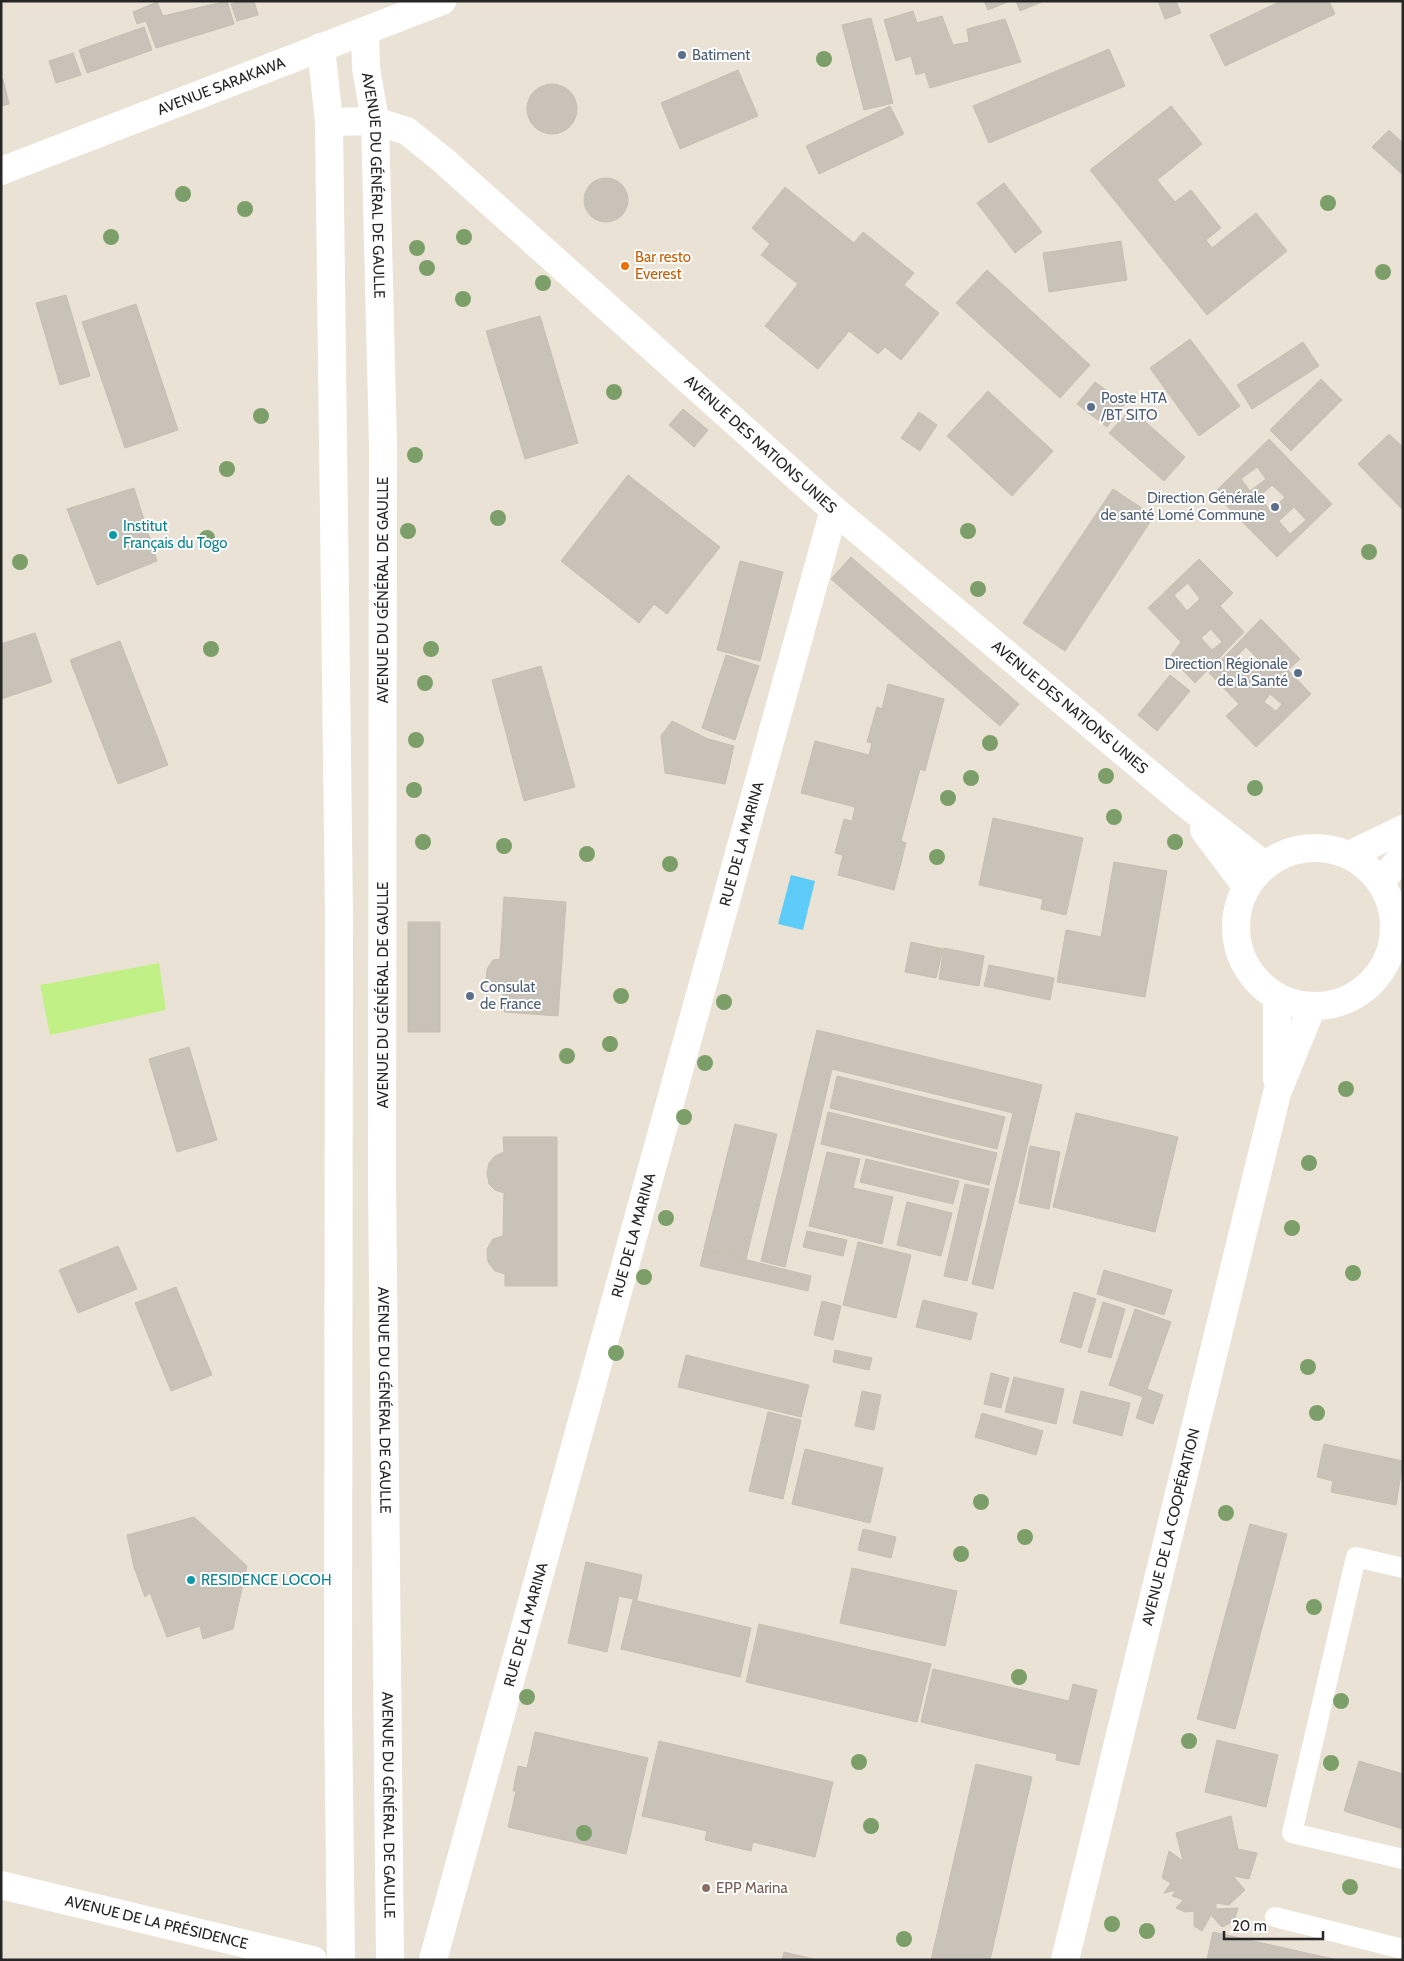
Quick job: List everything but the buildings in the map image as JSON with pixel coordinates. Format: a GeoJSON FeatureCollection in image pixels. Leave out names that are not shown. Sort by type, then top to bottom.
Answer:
{"type":"FeatureCollection","features":[{"type":"Feature","properties":{"kind":"street","name":"AVENUE SARAKAWA"},"geometry":{"type":"LineString","coordinates":[[1,171],[442,1]]}},
{"type":"Feature","properties":{"kind":"street","name":"AVENUE DU GÉNÉRAL DE GAULLE"},"geometry":{"type":"LineString","coordinates":[[365,31],[366,68],[375,121],[383,445],[382,1000],[390,1960]]}},
{"type":"Feature","properties":{"kind":"street"},"geometry":{"type":"LineString","coordinates":[[321,47],[329,122],[339,915],[338,1703],[341,1960]]}},
{"type":"Feature","properties":{"kind":"street","name":"AVENUE DES NATIONS UNIES"},"geometry":{"type":"LineString","coordinates":[[329,122],[375,121],[407,131],[444,160],[834,510],[1182,801],[1264,865]]}},
{"type":"Feature","properties":{"kind":"street","name":"RUE DE LA MARINA"},"geometry":{"type":"LineString","coordinates":[[433,1960],[834,510]]}},
{"type":"Feature","properties":{"kind":"street","name":"AVENUE DES NATIONS UNIES"},"geometry":{"type":"LineString","coordinates":[[1182,801],[1246,886]]}},
{"type":"Feature","properties":{"kind":"street"},"geometry":{"type":"LineString","coordinates":[[1348,855],[1403,829]]}},
{"type":"Feature","properties":{"kind":"street"},"geometry":{"type":"LineString","coordinates":[[1305,848],[1327,848],[1348,855],[1367,866],[1381,882],[1391,902],[1399,927],[1393,945],[1395,967],[1355,996],[1334,1005],[1312,1007],[1277,997],[1260,984],[1246,967],[1238,948],[1235,926],[1238,905],[1246,886],[1264,865],[1283,854],[1305,848]]}},
{"type":"Feature","properties":{"kind":"street"},"geometry":{"type":"LineString","coordinates":[[1381,882],[1403,856]]}},
{"type":"Feature","properties":{"kind":"street"},"geometry":{"type":"LineString","coordinates":[[339,915],[383,912]]}},
{"type":"Feature","properties":{"kind":"street","name":"AVENUE DE LA COOPÉRATION"},"geometry":{"type":"LineString","coordinates":[[1277,997],[1277,1093]]}},
{"type":"Feature","properties":{"kind":"street"},"geometry":{"type":"LineString","coordinates":[[339,1002],[382,1000]]}},
{"type":"Feature","properties":{"kind":"street","name":"AVENUE DE LA COOPÉRATION"},"geometry":{"type":"LineString","coordinates":[[1065,1960],[1277,1093],[1312,1007]]}},
{"type":"Feature","properties":{"kind":"street","name":"AVENUE DE LA PRÉSIDENCE"},"geometry":{"type":"LineString","coordinates":[[1,1885],[313,1960]]}},
{"type":"Feature","properties":{"kind":"lane"},"geometry":{"type":"LineString","coordinates":[[1403,1568],[1356,1557],[1292,1833],[1403,1859]]}},
{"type":"Feature","properties":{"kind":"lane"},"geometry":{"type":"LineString","coordinates":[[1275,1917],[1403,1949]]}},
{"type":"Feature","properties":{"kind":"green space"},"geometry":{"type":"Polygon","coordinates":[[[159,963],[166,1010],[50,1035],[40,985],[159,963]]]}},
{"type":"Feature","properties":{"kind":"water"},"geometry":{"type":"Polygon","coordinates":[[[791,875],[815,881],[803,930],[778,924],[791,875]]]}},
{"type":"Feature","properties":{"kind":"place","name":"Batiment"},"geometry":{"type":"Point","coordinates":[682,55]}},
{"type":"Feature","properties":{"kind":"place","name":"Bar resto Everest"},"geometry":{"type":"Point","coordinates":[625,266]}},
{"type":"Feature","properties":{"kind":"place","name":"Poste HTA /BT SITO"},"geometry":{"type":"Point","coordinates":[1091,407]}},
{"type":"Feature","properties":{"kind":"place","name":"Direction Générale de santé Lomé Commune"},"geometry":{"type":"Point","coordinates":[1275,507]}},
{"type":"Feature","properties":{"kind":"place","name":"Institut Français du Togo"},"geometry":{"type":"Point","coordinates":[113,535]}},
{"type":"Feature","properties":{"kind":"place","name":"Direction Régionale de la Santé"},"geometry":{"type":"Point","coordinates":[1298,673]}},
{"type":"Feature","properties":{"kind":"place","name":"Consulat de France"},"geometry":{"type":"Point","coordinates":[470,996]}},
{"type":"Feature","properties":{"kind":"place","name":"RESIDENCE LOCOH"},"geometry":{"type":"Point","coordinates":[191,1580]}},
{"type":"Feature","properties":{"kind":"place","name":"EPP Marina"},"geometry":{"type":"Point","coordinates":[706,1888]}}]}
